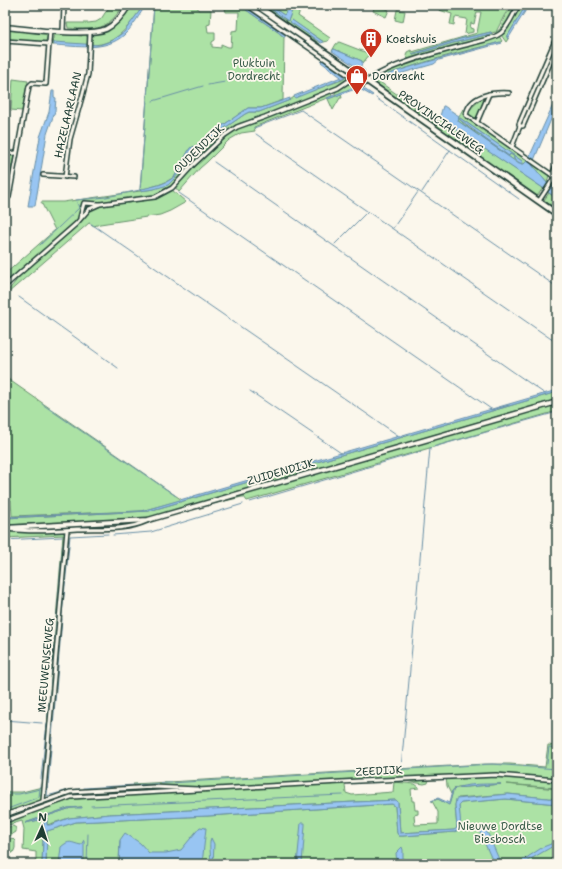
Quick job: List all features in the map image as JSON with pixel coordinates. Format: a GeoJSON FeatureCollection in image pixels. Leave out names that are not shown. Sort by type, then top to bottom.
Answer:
{"type":"FeatureCollection","features":[{"type":"Feature","properties":{"kind":"main road","name":"PROVINCIALEWEG"},"geometry":{"type":"LineString","coordinates":[[256,5],[350,73],[540,199],[557,214]]}},
{"type":"Feature","properties":{"kind":"street"},"geometry":{"type":"LineString","coordinates":[[5,14],[6,5]]}},
{"type":"Feature","properties":{"kind":"street"},"geometry":{"type":"LineString","coordinates":[[63,31],[64,5]]}},
{"type":"Feature","properties":{"kind":"street"},"geometry":{"type":"LineString","coordinates":[[5,27],[63,31],[100,31],[113,24],[123,14],[129,5]]}},
{"type":"Feature","properties":{"kind":"street"},"geometry":{"type":"LineString","coordinates":[[246,5],[350,73],[353,78],[365,83],[373,76],[403,64],[494,37],[504,29],[519,5]]}},
{"type":"Feature","properties":{"kind":"street"},"geometry":{"type":"LineString","coordinates":[[5,201],[9,197],[29,86],[32,83],[46,84],[50,30]]}},
{"type":"Feature","properties":{"kind":"street","name":"HAZELAARLAAN"},"geometry":{"type":"LineString","coordinates":[[65,177],[70,139],[85,86],[90,32]]}},
{"type":"Feature","properties":{"kind":"street"},"geometry":{"type":"LineString","coordinates":[[512,147],[520,126],[519,124],[557,36]]}},
{"type":"Feature","properties":{"kind":"street"},"geometry":{"type":"LineString","coordinates":[[5,41],[49,44]]}},
{"type":"Feature","properties":{"kind":"street"},"geometry":{"type":"LineString","coordinates":[[520,126],[523,126],[557,47]]}},
{"type":"Feature","properties":{"kind":"street","name":"OUDENDIJK"},"geometry":{"type":"LineString","coordinates":[[80,220],[84,203],[100,204],[155,197],[160,195],[179,182],[192,166],[237,126],[265,117],[338,88],[353,78]]}},
{"type":"Feature","properties":{"kind":"street"},"geometry":{"type":"LineString","coordinates":[[509,93],[499,92],[489,94],[474,101],[467,110],[466,115],[554,177]]}},
{"type":"Feature","properties":{"kind":"street"},"geometry":{"type":"LineString","coordinates":[[477,122],[489,94]]}},
{"type":"Feature","properties":{"kind":"street"},"geometry":{"type":"LineString","coordinates":[[5,154],[16,153]]}},
{"type":"Feature","properties":{"kind":"street"},"geometry":{"type":"LineString","coordinates":[[540,199],[554,177],[557,163]]}},
{"type":"Feature","properties":{"kind":"street"},"geometry":{"type":"LineString","coordinates":[[43,175],[74,178]]}},
{"type":"Feature","properties":{"kind":"street","name":"OUDENDIJK"},"geometry":{"type":"LineString","coordinates":[[5,286],[80,220],[89,209],[100,204]]}},
{"type":"Feature","properties":{"kind":"street","name":"ZUIDENDIJK"},"geometry":{"type":"LineString","coordinates":[[5,529],[148,520],[557,402]]}},
{"type":"Feature","properties":{"kind":"street"},"geometry":{"type":"LineString","coordinates":[[5,529],[24,531],[114,528],[138,524],[148,520]]}},
{"type":"Feature","properties":{"kind":"street","name":"MEEUWENSEWEG"},"geometry":{"type":"LineString","coordinates":[[43,801],[67,530]]}},
{"type":"Feature","properties":{"kind":"street","name":"ZEEDIJK"},"geometry":{"type":"LineString","coordinates":[[5,821],[71,797],[496,775],[557,780]]}},
{"type":"Feature","properties":{"kind":"street","name":"ZEEDIJK"},"geometry":{"type":"LineString","coordinates":[[5,815],[63,794],[73,792],[153,787],[191,788],[202,790]]}},
{"type":"Feature","properties":{"kind":"green space"},"geometry":{"type":"Polygon","coordinates":[[[114,5],[124,5],[112,20],[100,27],[87,29],[68,28],[67,23],[96,22],[101,19],[107,10],[114,5]]]}},
{"type":"Feature","properties":{"kind":"green space"},"geometry":{"type":"Polygon","coordinates":[[[132,5],[144,5],[122,32],[109,41],[91,45],[91,37],[93,37],[92,34],[111,28],[132,5]]]}},
{"type":"Feature","properties":{"kind":"green space","name":"Pluktuin Dordrecht"},"geometry":{"type":"Polygon","coordinates":[[[154,5],[198,5],[198,10],[211,10],[210,24],[207,25],[208,32],[215,32],[215,40],[212,42],[212,47],[221,48],[221,44],[231,47],[232,31],[238,30],[239,12],[226,12],[224,5],[239,5],[278,32],[284,37],[283,100],[261,108],[248,108],[209,135],[196,146],[190,148],[175,176],[163,183],[140,190],[154,5]]]}},
{"type":"Feature","properties":{"kind":"green space"},"geometry":{"type":"Polygon","coordinates":[[[259,5],[265,5],[288,21],[294,5],[302,5],[298,16],[330,38],[328,41],[324,42],[291,20],[320,44],[301,34],[259,5]]]}},
{"type":"Feature","properties":{"kind":"green space"},"geometry":{"type":"Polygon","coordinates":[[[269,5],[289,5],[284,15],[269,5]]]}},
{"type":"Feature","properties":{"kind":"green space"},"geometry":{"type":"Polygon","coordinates":[[[375,5],[389,10],[386,17],[373,11],[375,5]]]}},
{"type":"Feature","properties":{"kind":"green space"},"geometry":{"type":"Polygon","coordinates":[[[436,5],[511,5],[496,32],[500,29],[505,16],[514,5],[518,5],[505,27],[496,35],[495,32],[492,33],[492,37],[451,47],[409,60],[406,56],[407,52],[411,50],[412,52],[477,33],[481,12],[477,12],[474,24],[471,23],[470,28],[473,29],[473,32],[465,34],[467,19],[455,17],[454,25],[450,24],[452,14],[439,10],[436,5]],[[491,32],[460,39],[412,54],[413,55],[492,33],[491,32]]]}},
{"type":"Feature","properties":{"kind":"green space"},"geometry":{"type":"Polygon","coordinates":[[[521,5],[526,5],[507,37],[508,39],[506,42],[501,35],[521,5]]]}},
{"type":"Feature","properties":{"kind":"green space"},"geometry":{"type":"Polygon","coordinates":[[[397,10],[405,11],[403,22],[395,20],[397,10]]]}},
{"type":"Feature","properties":{"kind":"green space"},"geometry":{"type":"Polygon","coordinates":[[[5,29],[45,32],[48,35],[45,42],[5,39],[5,29]]]}},
{"type":"Feature","properties":{"kind":"green space"},"geometry":{"type":"Polygon","coordinates":[[[54,32],[68,35],[71,33],[72,35],[82,36],[83,34],[87,34],[88,45],[54,43],[54,45],[52,45],[54,32]]]}},
{"type":"Feature","properties":{"kind":"green space"},"geometry":{"type":"Polygon","coordinates":[[[499,36],[502,41],[501,42],[423,63],[378,78],[377,80],[439,122],[441,119],[543,188],[536,196],[372,81],[372,79],[376,76],[390,70],[499,36]]]}},
{"type":"Feature","properties":{"kind":"green space"},"geometry":{"type":"Polygon","coordinates":[[[339,42],[370,54],[362,64],[362,61],[334,49],[332,51],[339,42]]]}},
{"type":"Feature","properties":{"kind":"green space"},"geometry":{"type":"Polygon","coordinates":[[[345,76],[347,78],[344,83],[338,86],[266,115],[234,126],[169,189],[143,198],[97,203],[93,205],[5,284],[5,274],[55,230],[41,202],[63,202],[154,189],[174,179],[190,152],[245,114],[249,112],[259,112],[294,97],[342,80],[345,76]]]}},
{"type":"Feature","properties":{"kind":"green space"},"geometry":{"type":"Polygon","coordinates":[[[13,79],[28,81],[22,111],[11,110],[13,79]]]}},
{"type":"Feature","properties":{"kind":"green space"},"geometry":{"type":"Polygon","coordinates":[[[353,82],[361,85],[335,95],[338,89],[353,82]]]}},
{"type":"Feature","properties":{"kind":"green space"},"geometry":{"type":"Polygon","coordinates":[[[331,93],[332,96],[254,127],[255,131],[241,133],[229,140],[200,168],[179,192],[175,187],[195,166],[238,127],[257,122],[331,93]]]}},
{"type":"Feature","properties":{"kind":"green space"},"geometry":{"type":"Polygon","coordinates":[[[341,94],[342,98],[340,98],[333,110],[328,99],[341,94]]]}},
{"type":"Feature","properties":{"kind":"green space"},"geometry":{"type":"Polygon","coordinates":[[[482,98],[484,100],[477,117],[474,118],[468,114],[468,111],[482,98]]]}},
{"type":"Feature","properties":{"kind":"green space"},"geometry":{"type":"Polygon","coordinates":[[[463,109],[462,114],[528,160],[524,164],[519,164],[458,121],[463,109]],[[460,118],[460,120],[470,129],[482,135],[481,136],[509,155],[514,156],[514,159],[520,163],[522,161],[460,118]]]}},
{"type":"Feature","properties":{"kind":"green space"},"geometry":{"type":"Polygon","coordinates":[[[5,155],[14,155],[5,197],[5,155]]]}},
{"type":"Feature","properties":{"kind":"green space"},"geometry":{"type":"Polygon","coordinates":[[[532,163],[549,175],[547,183],[532,165],[532,163]]]}},
{"type":"Feature","properties":{"kind":"green space"},"geometry":{"type":"Polygon","coordinates":[[[172,190],[186,202],[160,215],[94,226],[89,223],[8,293],[7,292],[24,271],[92,210],[101,206],[158,197],[172,190]]]}},
{"type":"Feature","properties":{"kind":"green space"},"geometry":{"type":"Polygon","coordinates":[[[549,193],[557,199],[557,210],[544,200],[549,193]]]}},
{"type":"Feature","properties":{"kind":"green space"},"geometry":{"type":"Polygon","coordinates":[[[5,377],[182,500],[141,511],[12,516],[11,500],[5,500],[5,377]]]}},
{"type":"Feature","properties":{"kind":"green space"},"geometry":{"type":"Polygon","coordinates":[[[557,392],[557,399],[159,515],[140,519],[5,525],[5,518],[149,511],[557,392]]]}},
{"type":"Feature","properties":{"kind":"green space"},"geometry":{"type":"Polygon","coordinates":[[[557,403],[557,411],[247,501],[244,497],[242,497],[195,508],[557,403]]]}},
{"type":"Feature","properties":{"kind":"green space"},"geometry":{"type":"Polygon","coordinates":[[[5,530],[21,532],[61,531],[66,534],[42,796],[41,800],[37,802],[5,813],[5,792],[22,792],[42,787],[63,535],[5,538],[5,530]]]}},
{"type":"Feature","properties":{"kind":"green space"},"geometry":{"type":"Polygon","coordinates":[[[548,745],[557,746],[557,779],[495,774],[216,788],[136,787],[133,784],[485,764],[510,764],[545,767],[548,745]]]}},
{"type":"Feature","properties":{"kind":"green space"},"geometry":{"type":"Polygon","coordinates":[[[501,775],[557,780],[557,788],[506,784],[557,789],[557,799],[508,794],[458,798],[455,805],[457,828],[455,830],[400,833],[398,802],[396,800],[110,814],[69,818],[47,825],[47,816],[71,808],[82,807],[68,808],[25,823],[44,819],[42,864],[36,864],[36,852],[23,850],[24,829],[22,821],[5,826],[5,822],[73,799],[343,783],[345,785],[346,793],[352,795],[393,792],[394,782],[415,784],[419,787],[411,789],[412,801],[414,801],[415,810],[418,810],[418,814],[414,815],[415,825],[438,824],[438,812],[432,801],[438,799],[449,805],[453,791],[456,788],[501,784],[458,787],[453,789],[451,794],[447,786],[446,778],[501,775]]]}},
{"type":"Feature","properties":{"kind":"green space"},"geometry":{"type":"Polygon","coordinates":[[[429,779],[428,783],[424,784],[399,780],[429,779]]]}},
{"type":"Feature","properties":{"kind":"green space","name":"Nieuwe Dordtse Biesbosch"},"geometry":{"type":"Polygon","coordinates":[[[506,799],[557,804],[557,864],[46,864],[47,831],[76,822],[208,816],[392,804],[395,806],[397,833],[399,836],[403,836],[455,832],[460,827],[459,805],[461,803],[506,799]]]}},
{"type":"Feature","properties":{"kind":"green space"},"geometry":{"type":"Polygon","coordinates":[[[13,826],[16,828],[16,832],[5,839],[5,828],[13,826]]]}},
{"type":"Feature","properties":{"kind":"green space"},"geometry":{"type":"Polygon","coordinates":[[[12,838],[15,841],[15,848],[13,853],[10,853],[10,864],[5,864],[5,842],[12,838]]]}},
{"type":"Feature","properties":{"kind":"water"},"geometry":{"type":"Polygon","coordinates":[[[144,5],[146,5],[136,21],[124,35],[108,44],[90,47],[54,45],[54,42],[99,45],[111,41],[124,32],[144,5]]]}},
{"type":"Feature","properties":{"kind":"water"},"geometry":{"type":"Polygon","coordinates":[[[239,5],[242,5],[285,35],[285,37],[284,37],[239,5]]]}},
{"type":"Feature","properties":{"kind":"water"},"geometry":{"type":"Polygon","coordinates":[[[265,5],[269,5],[284,15],[289,5],[294,5],[288,21],[265,5]]]}},
{"type":"Feature","properties":{"kind":"water"},"geometry":{"type":"Polygon","coordinates":[[[526,5],[529,5],[508,39],[507,37],[526,5]]]}},
{"type":"Feature","properties":{"kind":"water"},"geometry":{"type":"Polygon","coordinates":[[[292,20],[324,42],[321,43],[290,22],[292,20]]]}},
{"type":"Feature","properties":{"kind":"water"},"geometry":{"type":"Polygon","coordinates":[[[492,33],[490,34],[413,55],[412,54],[460,39],[492,33]]]}},
{"type":"Feature","properties":{"kind":"water"},"geometry":{"type":"Polygon","coordinates":[[[500,42],[502,43],[439,60],[434,64],[377,80],[378,78],[408,68],[500,42]]]}},
{"type":"Feature","properties":{"kind":"water"},"geometry":{"type":"Polygon","coordinates":[[[334,49],[362,61],[360,67],[365,71],[364,72],[332,51],[334,49]]]}},
{"type":"Feature","properties":{"kind":"water"},"geometry":{"type":"Polygon","coordinates":[[[323,60],[345,78],[295,98],[294,96],[341,77],[321,62],[323,60]]]}},
{"type":"Feature","properties":{"kind":"water"},"geometry":{"type":"Polygon","coordinates":[[[357,86],[373,95],[372,96],[358,88],[328,99],[327,98],[357,86]]]}},
{"type":"Feature","properties":{"kind":"water"},"geometry":{"type":"Polygon","coordinates":[[[52,91],[54,91],[54,97],[56,98],[55,111],[47,134],[35,206],[28,206],[40,137],[49,112],[52,91]]]}},
{"type":"Feature","properties":{"kind":"water"},"geometry":{"type":"Polygon","coordinates":[[[557,96],[557,105],[532,165],[547,183],[557,189],[557,199],[443,121],[440,116],[444,106],[459,116],[458,121],[519,164],[524,164],[528,160],[557,96]]]}},
{"type":"Feature","properties":{"kind":"water"},"geometry":{"type":"Polygon","coordinates":[[[290,98],[290,100],[259,112],[249,112],[245,114],[190,152],[179,173],[168,185],[140,191],[142,189],[163,183],[175,176],[190,148],[196,146],[209,135],[248,108],[261,108],[290,98]]]}},
{"type":"Feature","properties":{"kind":"water"},"geometry":{"type":"Polygon","coordinates":[[[460,118],[522,161],[523,163],[520,163],[514,159],[514,156],[510,154],[509,156],[481,136],[482,135],[460,120],[460,118]]]}},
{"type":"Feature","properties":{"kind":"water"},"geometry":{"type":"Polygon","coordinates":[[[557,390],[557,392],[149,511],[5,518],[141,511],[557,390]]]}},
{"type":"Feature","properties":{"kind":"water"},"geometry":{"type":"Polygon","coordinates":[[[475,784],[500,784],[457,788],[475,784]]]}},
{"type":"Feature","properties":{"kind":"water"},"geometry":{"type":"Polygon","coordinates":[[[455,789],[449,805],[438,799],[431,801],[438,798],[449,803],[452,791],[455,789]]]}},
{"type":"Feature","properties":{"kind":"water"},"geometry":{"type":"Polygon","coordinates":[[[508,794],[557,799],[557,804],[506,799],[461,803],[459,805],[460,824],[458,830],[455,832],[403,836],[399,836],[397,833],[395,806],[392,804],[208,816],[76,822],[47,831],[46,864],[42,864],[44,819],[25,823],[68,808],[82,807],[71,808],[47,816],[47,825],[69,818],[110,814],[396,800],[398,802],[400,833],[454,830],[457,828],[455,805],[456,799],[508,794]]]}},
{"type":"Feature","properties":{"kind":"water"},"geometry":{"type":"Polygon","coordinates":[[[301,823],[305,823],[302,864],[297,864],[301,823]]]}},
{"type":"Feature","properties":{"kind":"water"},"geometry":{"type":"Polygon","coordinates":[[[200,827],[206,828],[202,864],[119,864],[120,840],[125,833],[140,843],[149,853],[166,853],[181,850],[200,827]]]}},
{"type":"Feature","properties":{"kind":"water"},"geometry":{"type":"Polygon","coordinates":[[[482,827],[485,827],[501,864],[494,864],[479,830],[482,827]]]}},
{"type":"Feature","properties":{"kind":"water"},"geometry":{"type":"Polygon","coordinates":[[[557,833],[557,841],[555,845],[522,864],[517,864],[543,847],[551,844],[557,833]]]}},
{"type":"Feature","properties":{"kind":"water"},"geometry":{"type":"Polygon","coordinates":[[[211,838],[214,844],[213,864],[210,864],[211,838]]]}},
{"type":"Feature","properties":{"kind":"water"},"geometry":{"type":"Polygon","coordinates":[[[84,840],[84,864],[59,864],[61,847],[69,842],[81,845],[84,840]]]}},
{"type":"Feature","properties":{"kind":"water"},"geometry":{"type":"Polygon","coordinates":[[[402,847],[403,864],[397,864],[396,853],[402,847]]]}},
{"type":"Feature","properties":{"kind":"waterway"},"geometry":{"type":"LineString","coordinates":[[40,245],[79,208],[76,200],[106,197],[140,190],[154,6]]}},
{"type":"Feature","properties":{"kind":"waterway"},"geometry":{"type":"LineString","coordinates":[[208,85],[225,82]]}},
{"type":"Feature","properties":{"kind":"waterway"},"geometry":{"type":"LineString","coordinates":[[153,101],[203,86]]}},
{"type":"Feature","properties":{"kind":"waterway"},"geometry":{"type":"LineString","coordinates":[[376,98],[519,199]]}},
{"type":"Feature","properties":{"kind":"waterway"},"geometry":{"type":"LineString","coordinates":[[254,128],[301,110],[557,287]]}},
{"type":"Feature","properties":{"kind":"waterway"},"geometry":{"type":"LineString","coordinates":[[256,134],[557,343]]}},
{"type":"Feature","properties":{"kind":"waterway"},"geometry":{"type":"LineString","coordinates":[[422,192],[450,150]]}},
{"type":"Feature","properties":{"kind":"waterway"},"geometry":{"type":"LineString","coordinates":[[214,162],[545,394]]}},
{"type":"Feature","properties":{"kind":"waterway"},"geometry":{"type":"LineString","coordinates":[[393,228],[418,192]]}},
{"type":"Feature","properties":{"kind":"waterway"},"geometry":{"type":"LineString","coordinates":[[179,193],[491,409]]}},
{"type":"Feature","properties":{"kind":"waterway"},"geometry":{"type":"LineString","coordinates":[[335,244],[367,212]]}},
{"type":"Feature","properties":{"kind":"waterway"},"geometry":{"type":"LineString","coordinates":[[90,223],[399,436]]}},
{"type":"Feature","properties":{"kind":"waterway"},"geometry":{"type":"LineString","coordinates":[[19,297],[118,368]]}},
{"type":"Feature","properties":{"kind":"waterway"},"geometry":{"type":"LineString","coordinates":[[250,391],[341,453]]}},
{"type":"Feature","properties":{"kind":"waterway"},"geometry":{"type":"LineString","coordinates":[[42,404],[176,496]]}},
{"type":"Feature","properties":{"kind":"waterway"},"geometry":{"type":"LineString","coordinates":[[491,410],[509,405]]}},
{"type":"Feature","properties":{"kind":"waterway"},"geometry":{"type":"LineString","coordinates":[[401,769],[430,448],[557,412]]}},
{"type":"Feature","properties":{"kind":"waterway"},"geometry":{"type":"LineString","coordinates":[[250,502],[422,451]]}},
{"type":"Feature","properties":{"kind":"waterway"},"geometry":{"type":"LineString","coordinates":[[113,535],[151,532],[243,504]]}},
{"type":"Feature","properties":{"kind":"waterway"},"geometry":{"type":"LineString","coordinates":[[62,615],[70,536],[108,534]]}},
{"type":"Feature","properties":{"kind":"waterway"},"geometry":{"type":"LineString","coordinates":[[5,540],[62,537]]}},
{"type":"Feature","properties":{"kind":"waterway"},"geometry":{"type":"LineString","coordinates":[[48,717],[63,545]]}},
{"type":"Feature","properties":{"kind":"waterway"},"geometry":{"type":"LineString","coordinates":[[62,619],[47,796],[69,790],[80,789]]}},
{"type":"Feature","properties":{"kind":"waterway"},"geometry":{"type":"LineString","coordinates":[[5,720],[42,723]]}},
{"type":"Feature","properties":{"kind":"waterway"},"geometry":{"type":"LineString","coordinates":[[5,810],[39,797],[47,723]]}},
{"type":"Feature","properties":{"kind":"waterway"},"geometry":{"type":"LineString","coordinates":[[547,764],[549,747],[557,748]]}},
{"type":"Feature","properties":{"kind":"waterway"},"geometry":{"type":"LineString","coordinates":[[84,788],[492,764],[557,769]]}},
{"type":"Feature","properties":{"kind":"waterway"},"geometry":{"type":"LineString","coordinates":[[5,794],[19,794],[40,789]]}},
{"type":"Feature","properties":{"kind":"waterway"},"geometry":{"type":"LineString","coordinates":[[91,806],[343,795]]}},
{"type":"Feature","properties":{"kind":"waterway"},"geometry":{"type":"LineString","coordinates":[[87,864],[88,834]]}},
{"type":"Feature","properties":{"kind":"waterway"},"geometry":{"type":"LineString","coordinates":[[119,864],[120,841]]}},
{"type":"Feature","properties":{"kind":"place","name":"Koetshuis"},"geometry":{"type":"Point","coordinates":[371,58]}},
{"type":"Feature","properties":{"kind":"place","name":"Dordrecht"},"geometry":{"type":"Point","coordinates":[357,96]}}]}
